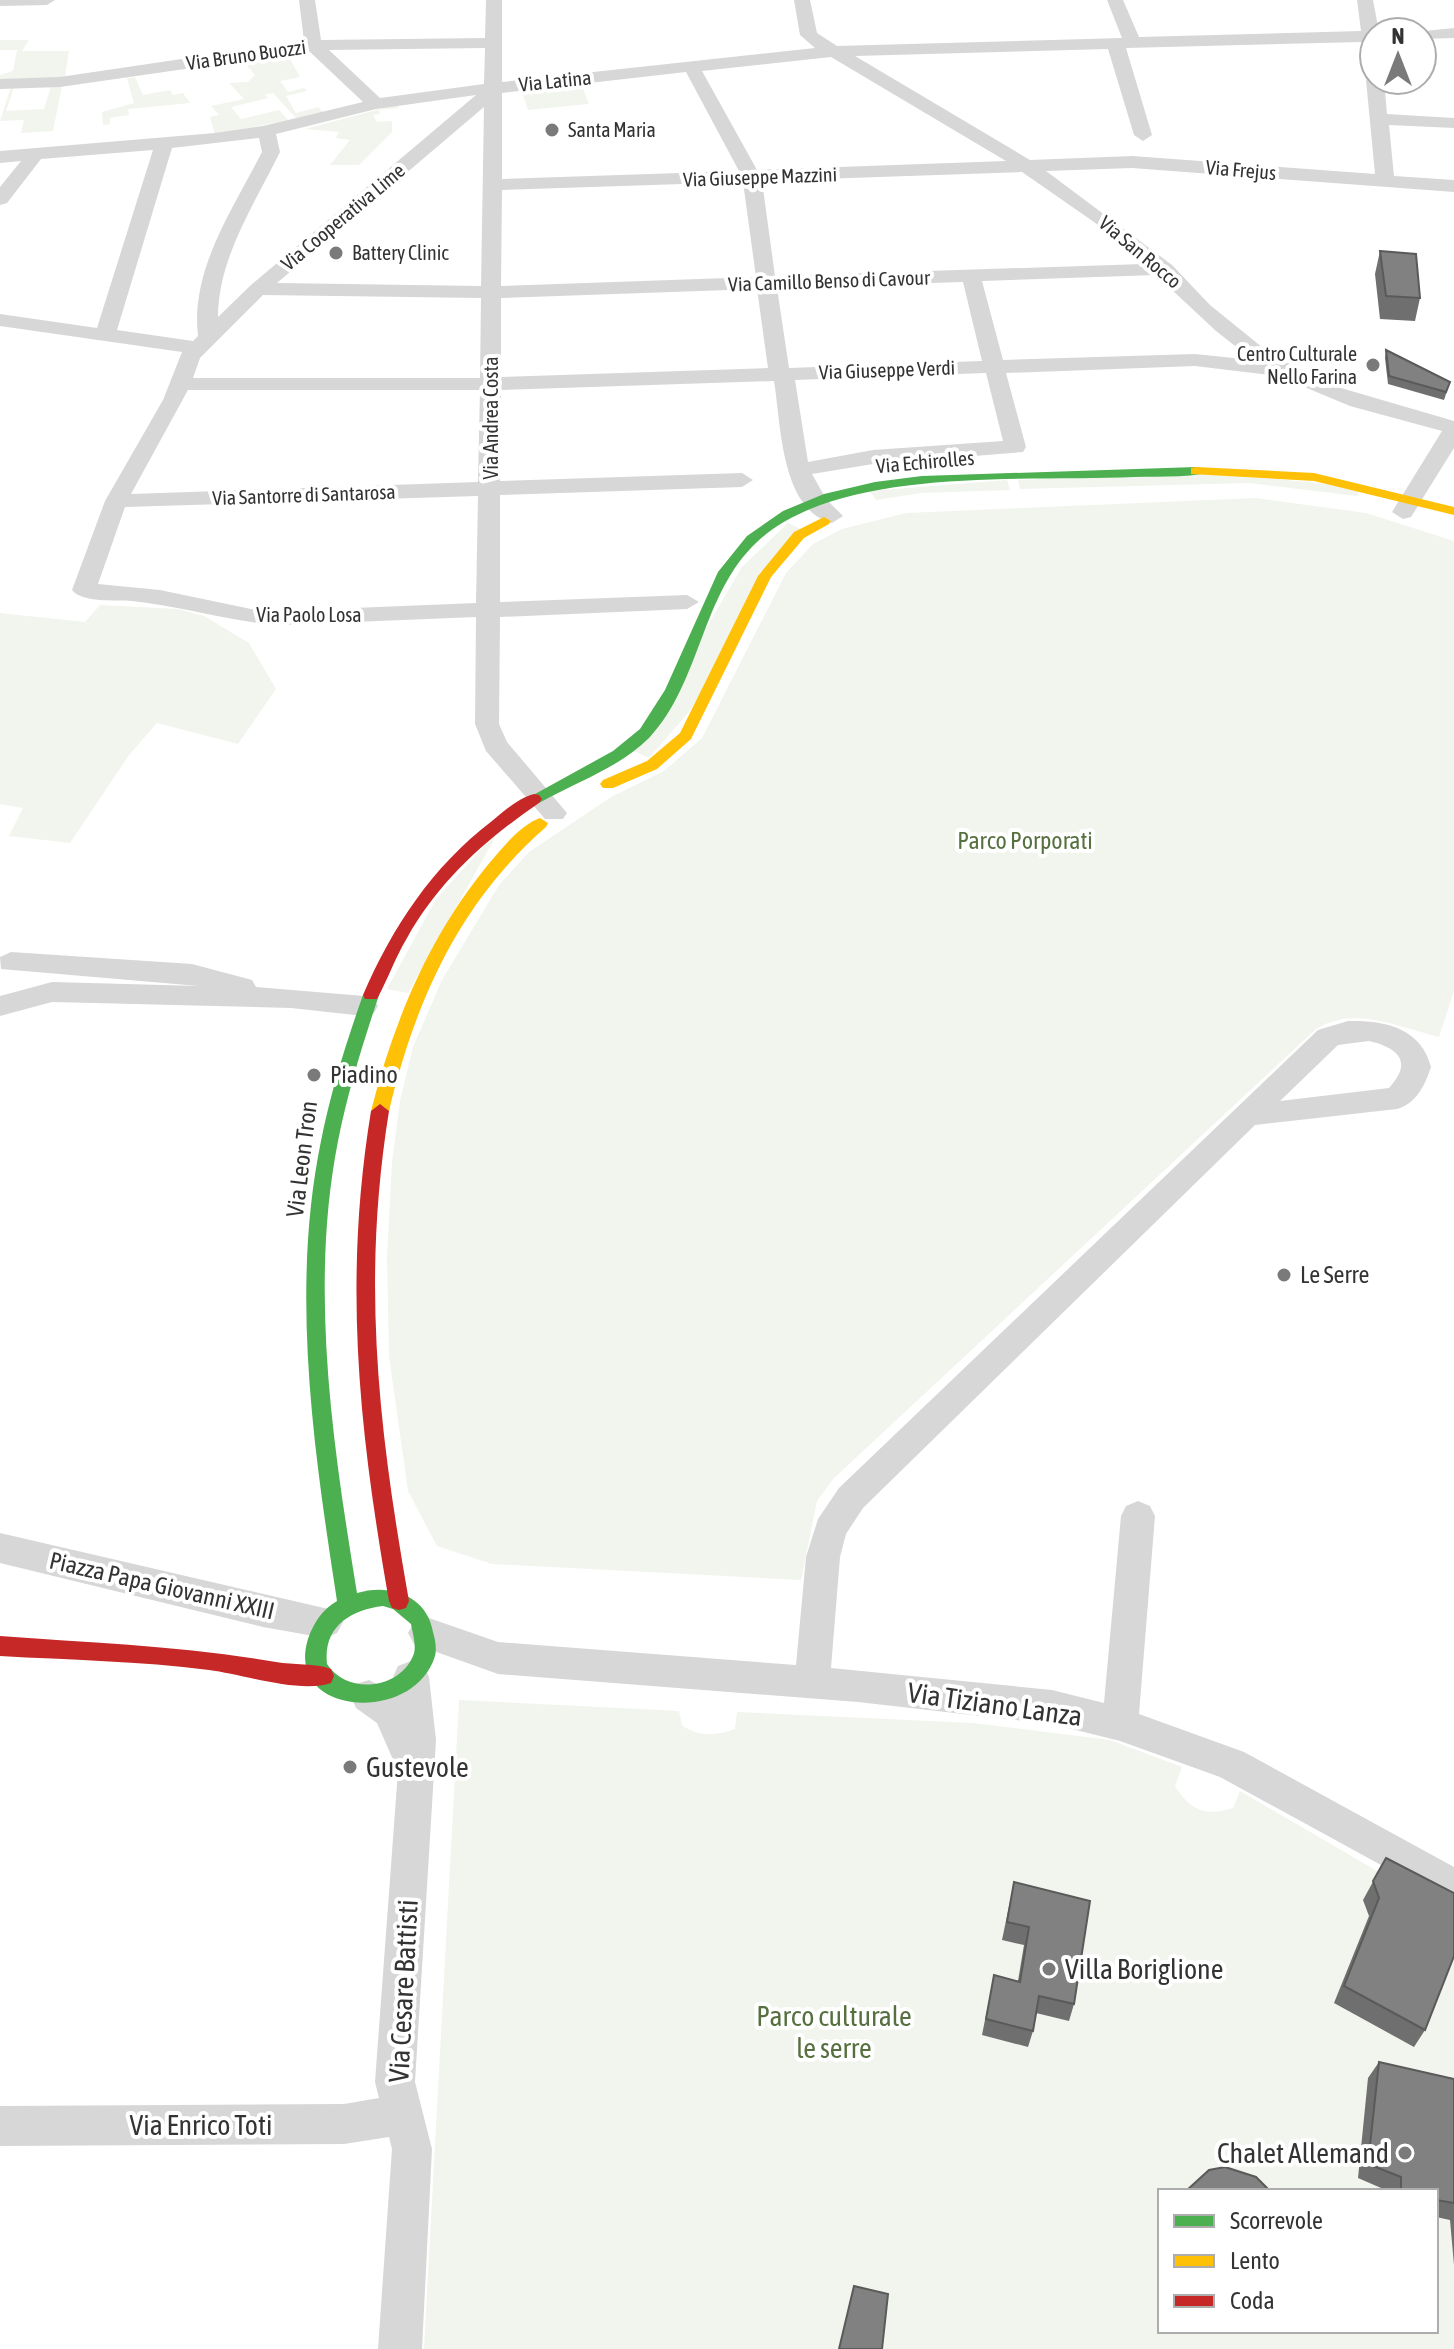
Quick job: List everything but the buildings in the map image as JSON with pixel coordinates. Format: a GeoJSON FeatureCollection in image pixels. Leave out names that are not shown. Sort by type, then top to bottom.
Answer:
{"type":"FeatureCollection","features":[{"type":"Feature","properties":{"kind":"street"},"geometry":{"type":"LineString","coordinates":[[0,1],[47,0]]}},
{"type":"Feature","properties":{"kind":"street"},"geometry":{"type":"LineString","coordinates":[[307,0],[313,45],[376,104]]}},
{"type":"Feature","properties":{"kind":"street","name":"Via Andrea Costa"},"geometry":{"type":"LineString","coordinates":[[494,0],[487,714],[490,736],[564,801]]}},
{"type":"Feature","properties":{"kind":"street","name":"Via San Rocco"},"geometry":{"type":"LineString","coordinates":[[802,0],[809,35],[1027,168],[1103,219],[1165,269],[1223,327],[1283,370],[1350,398],[1454,429]]}},
{"type":"Feature","properties":{"kind":"street"},"geometry":{"type":"LineString","coordinates":[[1115,0],[1143,135]]}},
{"type":"Feature","properties":{"kind":"street","name":"Via Latina"},"geometry":{"type":"LineString","coordinates":[[0,157],[164,144],[263,132],[376,104],[834,51],[1358,36]]}},
{"type":"Feature","properties":{"kind":"street","name":"Via Bruno Buozzi"},"geometry":{"type":"LineString","coordinates":[[0,84],[60,82],[313,45],[494,43]]}},
{"type":"Feature","properties":{"kind":"street"},"geometry":{"type":"LineString","coordinates":[[691,66],[752,178],[765,284],[798,470],[813,503],[832,516]]}},
{"type":"Feature","properties":{"kind":"street","name":"Via Cooperativa Lime"},"geometry":{"type":"LineString","coordinates":[[202,342],[258,289],[494,89]]}},
{"type":"Feature","properties":{"kind":"street"},"geometry":{"type":"LineString","coordinates":[[1377,96],[1385,182]]}},
{"type":"Feature","properties":{"kind":"street"},"geometry":{"type":"LineString","coordinates":[[1379,119],[1454,123]]}},
{"type":"Feature","properties":{"kind":"street"},"geometry":{"type":"LineString","coordinates":[[116,501],[182,384],[190,356],[202,342],[217,262],[271,152],[270,139],[263,132]]}},
{"type":"Feature","properties":{"kind":"street"},"geometry":{"type":"LineString","coordinates":[[106,333],[164,144]]}},
{"type":"Feature","properties":{"kind":"street"},"geometry":{"type":"LineString","coordinates":[[0,199],[35,155]]}},
{"type":"Feature","properties":{"kind":"street","name":"Via Frejus"},"geometry":{"type":"LineString","coordinates":[[1027,168],[1132,162],[1454,186]]}},
{"type":"Feature","properties":{"kind":"street","name":"Via Giuseppe Mazzini"},"geometry":{"type":"LineString","coordinates":[[493,185],[1027,168]]}},
{"type":"Feature","properties":{"kind":"street","name":"Via Camillo Benso di Cavour"},"geometry":{"type":"LineString","coordinates":[[258,289],[492,292],[1165,269]]}},
{"type":"Feature","properties":{"kind":"street"},"geometry":{"type":"LineString","coordinates":[[798,470],[873,457],[1015,447],[971,276]]}},
{"type":"Feature","properties":{"kind":"street"},"geometry":{"type":"LineString","coordinates":[[0,320],[202,342]]}},
{"type":"Feature","properties":{"kind":"street","name":"Via Giuseppe Verdi"},"geometry":{"type":"LineString","coordinates":[[182,384],[490,384],[1195,360],[1283,370]]}},
{"type":"Feature","properties":{"kind":"street"},"geometry":{"type":"LineString","coordinates":[[1407,505],[1454,429]]}},
{"type":"Feature","properties":{"kind":"street","name":"Via Echirolles"},"geometry":{"type":"LineString","coordinates":[[564,801],[587,771],[645,733],[656,720],[725,571],[738,553],[770,526],[813,503],[858,490],[925,481],[1227,471],[1296,475],[1407,505],[1454,527]]}},
{"type":"Feature","properties":{"kind":"street","name":"Via Santorre di Santarosa"},"geometry":{"type":"LineString","coordinates":[[116,501],[742,480]]}},
{"type":"Feature","properties":{"kind":"street","name":"Via Echirolles"},"geometry":{"type":"LineString","coordinates":[[1204,491],[1310,493],[1454,511]]}},
{"type":"Feature","properties":{"kind":"street","name":"Via Paolo Losa"},"geometry":{"type":"LineString","coordinates":[[116,501],[84,590],[160,597],[251,616],[280,618],[687,602]]}},
{"type":"Feature","properties":{"kind":"street"},"geometry":{"type":"LineString","coordinates":[[369,1696],[392,1691],[415,1673],[426,1651],[426,1633],[421,1620],[399,1601],[388,1547],[368,1360],[368,1217],[377,1120],[389,1062],[458,916],[508,845],[564,801],[652,765],[686,736],[765,576],[799,535],[832,516],[859,510]]}},
{"type":"Feature","properties":{"kind":"street","name":"Via Leon Tron"},"geometry":{"type":"LineString","coordinates":[[323,1626],[340,1568],[322,1408],[315,1289],[320,1182],[330,1118],[345,1057],[364,1006],[393,947],[433,881],[497,822],[564,801]]}},
{"type":"Feature","properties":{"kind":"street"},"geometry":{"type":"LineString","coordinates":[[6,960],[192,974],[291,998]]}},
{"type":"Feature","properties":{"kind":"street"},"geometry":{"type":"LineString","coordinates":[[6,960],[52,992]]}},
{"type":"Feature","properties":{"kind":"street"},"geometry":{"type":"LineString","coordinates":[[0,1006],[52,992],[291,998],[364,1006]]}},
{"type":"Feature","properties":{"kind":"street"},"geometry":{"type":"LineString","coordinates":[[812,1684],[823,1557],[830,1529],[851,1498],[1328,1037],[1344,1030],[1367,1028],[1395,1035],[1413,1057],[1416,1070],[1412,1084],[1397,1098],[1250,1115]]}},
{"type":"Feature","properties":{"kind":"street"},"geometry":{"type":"LineString","coordinates":[[1120,1724],[1138,1516]]}},
{"type":"Feature","properties":{"kind":"street","name":"Piazza Papa Giovanni XXIII"},"geometry":{"type":"LineString","coordinates":[[0,1548],[323,1626],[374,1597],[399,1601]]}},
{"type":"Feature","properties":{"kind":"street"},"geometry":{"type":"LineString","coordinates":[[323,1626],[315,1649],[323,1676]]}},
{"type":"Feature","properties":{"kind":"street","name":"Via Tiziano Lanza"},"geometry":{"type":"LineString","coordinates":[[426,1633],[498,1658],[1052,1707],[1120,1724],[1231,1764],[1454,1887]]}},
{"type":"Feature","properties":{"kind":"street","name":"Piazza Papa Giovanni XXIII"},"geometry":{"type":"LineString","coordinates":[[0,1646],[208,1660],[302,1676],[323,1676],[335,1688],[351,1695],[369,1696]]}},
{"type":"Feature","properties":{"kind":"street","name":"Piazza Papa Giovanni XXIII"},"geometry":{"type":"LineString","coordinates":[[208,1660],[265,1651]]}},
{"type":"Feature","properties":{"kind":"street","name":"Via Tiziano Lanza"},"geometry":{"type":"LineString","coordinates":[[415,1673],[498,1658]]}},
{"type":"Feature","properties":{"kind":"street","name":"Via Cesare Battisti"},"geometry":{"type":"LineString","coordinates":[[400,2349],[412,2149],[395,2082],[418,1740],[415,1673]]}},
{"type":"Feature","properties":{"kind":"street","name":"Via Cesare Battisti"},"geometry":{"type":"LineString","coordinates":[[369,1696],[390,1712],[415,1775]]}},
{"type":"Feature","properties":{"kind":"street","name":"Via Enrico Toti"},"geometry":{"type":"LineString","coordinates":[[0,2126],[344,2124],[402,2115]]}},
{"type":"Feature","properties":{"kind":"green space"},"geometry":{"type":"Polygon","coordinates":[[[0,40],[29,40],[22,51],[69,51],[65,77],[0,81],[0,75],[13,71],[17,50],[0,50],[0,40]]]}},
{"type":"Feature","properties":{"kind":"green space"},"geometry":{"type":"Polygon","coordinates":[[[314,52],[289,57],[300,77],[280,81],[288,92],[304,88],[307,91],[286,96],[296,113],[318,107],[323,112],[296,118],[273,93],[265,95],[268,98],[231,107],[241,119],[279,110],[288,120],[215,135],[210,117],[219,115],[211,106],[244,99],[229,83],[248,82],[255,75],[246,65],[226,69],[221,64],[314,52]]]}},
{"type":"Feature","properties":{"kind":"green space"},"geometry":{"type":"Polygon","coordinates":[[[135,77],[143,95],[170,90],[173,95],[183,93],[190,103],[128,109],[129,115],[110,118],[110,124],[103,125],[102,112],[134,103],[127,78],[135,77]]]}},
{"type":"Feature","properties":{"kind":"green space"},"geometry":{"type":"Polygon","coordinates":[[[51,86],[62,86],[53,131],[21,133],[24,120],[0,121],[11,87],[14,87],[6,111],[44,109],[51,86]]]}},
{"type":"Feature","properties":{"kind":"green space"},"geometry":{"type":"Polygon","coordinates":[[[582,86],[589,104],[528,110],[522,92],[582,86]]]}},
{"type":"Feature","properties":{"kind":"green space"},"geometry":{"type":"Polygon","coordinates":[[[399,104],[398,108],[379,110],[380,114],[373,115],[377,122],[392,121],[392,132],[359,165],[330,165],[350,140],[336,138],[339,132],[305,129],[399,104]]]}},
{"type":"Feature","properties":{"kind":"green space"},"geometry":{"type":"Polygon","coordinates":[[[1212,473],[1360,487],[1357,496],[1249,483],[1020,489],[1018,480],[1212,473]]]}},
{"type":"Feature","properties":{"kind":"green space"},"geometry":{"type":"Polygon","coordinates":[[[1007,480],[1010,490],[921,493],[876,500],[870,491],[1007,480]]]}},
{"type":"Feature","properties":{"kind":"green space","name":"Parco Porporati"},"geometry":{"type":"Polygon","coordinates":[[[1256,498],[1366,513],[1454,541],[1454,991],[1439,1037],[1361,1018],[1331,1022],[1316,1029],[833,1479],[817,1501],[801,1580],[492,1564],[437,1546],[408,1491],[389,1356],[387,1256],[392,1162],[400,1101],[413,1047],[442,980],[499,885],[529,852],[611,797],[664,771],[702,738],[786,573],[813,544],[842,529],[906,513],[1256,498]]]}},
{"type":"Feature","properties":{"kind":"green space"},"geometry":{"type":"Polygon","coordinates":[[[788,523],[801,529],[689,712],[649,758],[634,751],[742,567],[788,523]]]}},
{"type":"Feature","properties":{"kind":"green space"},"geometry":{"type":"Polygon","coordinates":[[[100,605],[178,609],[204,616],[249,643],[276,689],[238,744],[157,723],[129,755],[70,843],[9,836],[23,808],[0,804],[0,613],[85,622],[100,605]]]}},
{"type":"Feature","properties":{"kind":"green space"},"geometry":{"type":"Polygon","coordinates":[[[501,827],[408,993],[387,989],[436,899],[501,827]]]}},
{"type":"Feature","properties":{"kind":"green space","name":"Parco culturale le serre"},"geometry":{"type":"Polygon","coordinates":[[[459,1700],[679,1711],[682,1725],[694,1732],[708,1734],[735,1729],[737,1712],[973,1723],[1110,1740],[1182,1767],[1175,1786],[1193,1806],[1214,1812],[1233,1808],[1240,1791],[1454,1916],[1454,2349],[424,2349],[459,1700]]]}},
{"type":"Feature","properties":{"kind":"traffic: fast"},"geometry":{"type":"LineString","coordinates":[[534,799],[619,755],[646,732],[660,713],[684,666],[725,572],[752,539],[788,514],[829,497],[875,486],[922,480],[1196,471]]}},
{"type":"Feature","properties":{"kind":"traffic: fast"},"geometry":{"type":"LineString","coordinates":[[348,1603],[326,1450],[319,1373],[317,1296],[320,1220],[329,1144],[346,1069],[371,995]]}},
{"type":"Feature","properties":{"kind":"traffic: fast"},"geometry":{"type":"LineString","coordinates":[[383,1597],[399,1601],[421,1620],[424,1656],[417,1669],[393,1688],[378,1693],[348,1693],[334,1687],[323,1676],[316,1660],[322,1631],[342,1608],[361,1600],[383,1597]]}},
{"type":"Feature","properties":{"kind":"traffic: slow"},"geometry":{"type":"LineString","coordinates":[[1196,471],[1314,477],[1454,511]]}},
{"type":"Feature","properties":{"kind":"traffic: slow"},"geometry":{"type":"LineString","coordinates":[[608,784],[652,765],[686,736],[765,576],[799,535],[824,521]]}},
{"type":"Feature","properties":{"kind":"traffic: slow"},"geometry":{"type":"LineString","coordinates":[[380,1111],[402,1033],[437,953],[483,880],[510,849],[540,823]]}},
{"type":"Feature","properties":{"kind":"traffic: jam"},"geometry":{"type":"LineString","coordinates":[[371,995],[400,936],[436,884],[480,838],[534,799]]}},
{"type":"Feature","properties":{"kind":"traffic: jam"},"geometry":{"type":"LineString","coordinates":[[380,1111],[370,1171],[365,1233],[366,1356],[379,1480],[399,1601]]}},
{"type":"Feature","properties":{"kind":"traffic: jam"},"geometry":{"type":"LineString","coordinates":[[0,1646],[208,1660],[302,1676],[323,1676]]}},
{"type":"Feature","properties":{"kind":"place","name":"Santa Maria"},"geometry":{"type":"Point","coordinates":[552,130]}},
{"type":"Feature","properties":{"kind":"place","name":"Battery Clinic"},"geometry":{"type":"Point","coordinates":[336,253]}},
{"type":"Feature","properties":{"kind":"place","name":"Centro Culturale Nello Farina"},"geometry":{"type":"Point","coordinates":[1373,365]}},
{"type":"Feature","properties":{"kind":"place","name":"Piadino"},"geometry":{"type":"Point","coordinates":[314,1075]}},
{"type":"Feature","properties":{"kind":"place","name":"Le Serre"},"geometry":{"type":"Point","coordinates":[1284,1275]}},
{"type":"Feature","properties":{"kind":"place","name":"Gustevole"},"geometry":{"type":"Point","coordinates":[350,1767]}},
{"type":"Feature","properties":{"kind":"place","name":"Villa Boriglione"},"geometry":{"type":"Point","coordinates":[1049,1969]}},
{"type":"Feature","properties":{"kind":"place","name":"Chalet Allemand"},"geometry":{"type":"Point","coordinates":[1405,2153]}}]}
